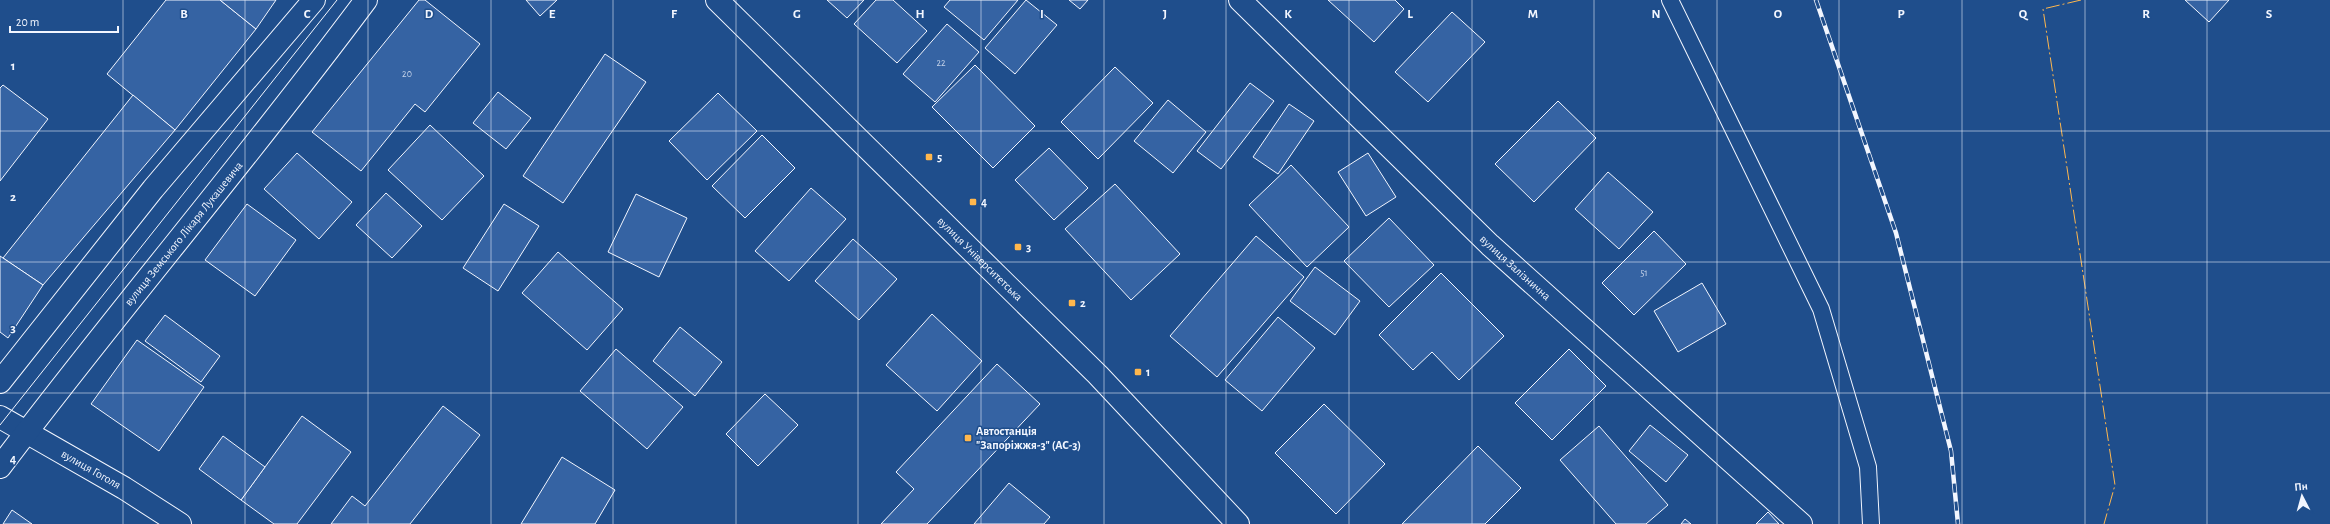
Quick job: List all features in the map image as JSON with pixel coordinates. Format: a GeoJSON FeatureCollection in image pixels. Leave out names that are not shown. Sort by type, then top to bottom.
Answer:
{"type":"FeatureCollection","features":[{"type":"Feature","properties":{"kind":"street"},"geometry":{"type":"LineString","coordinates":[[0,382],[153,189],[314,0]]}},
{"type":"Feature","properties":{"kind":"street","name":"вулиця Земського Лікаря Лукашевича"},"geometry":{"type":"LineString","coordinates":[[0,467],[124,306],[310,76],[366,0]]}},
{"type":"Feature","properties":{"kind":"street","name":"вулиця Університетська"},"geometry":{"type":"LineString","coordinates":[[717,0],[1098,375],[1238,524]]}},
{"type":"Feature","properties":{"kind":"street","name":"вулиця Залізнична"},"geometry":{"type":"LineString","coordinates":[[1240,0],[1490,245],[1801,524]]}},
{"type":"Feature","properties":{"kind":"street","name":"вулиця Гоголя"},"geometry":{"type":"LineString","coordinates":[[0,417],[25,433],[124,488],[180,524]]}},
{"type":"Feature","properties":{"kind":"lane"},"geometry":{"type":"LineString","coordinates":[[1670,0],[1821,309],[1868,467],[1871,524]]}},
{"type":"Feature","properties":{"kind":"building"},"geometry":{"type":"Polygon","coordinates":[[[166,0],[220,0],[256,29],[175,130],[107,74],[166,0]]]}},
{"type":"Feature","properties":{"kind":"building"},"geometry":{"type":"Polygon","coordinates":[[[220,0],[276,0],[256,29],[220,0]]]}},
{"type":"Feature","properties":{"kind":"building"},"geometry":{"type":"Polygon","coordinates":[[[419,0],[425,0],[480,44],[425,112],[415,104],[361,171],[312,132],[419,0]]]}},
{"type":"Feature","properties":{"kind":"building"},"geometry":{"type":"Polygon","coordinates":[[[526,0],[557,0],[540,16],[526,0]]]}},
{"type":"Feature","properties":{"kind":"building"},"geometry":{"type":"Polygon","coordinates":[[[827,0],[864,0],[847,18],[827,0]]]}},
{"type":"Feature","properties":{"kind":"building"},"geometry":{"type":"Polygon","coordinates":[[[876,0],[893,0],[927,31],[897,63],[854,24],[876,0]]]}},
{"type":"Feature","properties":{"kind":"building"},"geometry":{"type":"Polygon","coordinates":[[[950,0],[1018,0],[984,40],[944,7],[950,0]]]}},
{"type":"Feature","properties":{"kind":"building"},"geometry":{"type":"Polygon","coordinates":[[[1026,0],[1057,25],[1015,74],[985,48],[1026,0]]]}},
{"type":"Feature","properties":{"kind":"building"},"geometry":{"type":"Polygon","coordinates":[[[1069,0],[1088,0],[1080,9],[1069,0]]]}},
{"type":"Feature","properties":{"kind":"building"},"geometry":{"type":"Polygon","coordinates":[[[1328,0],[1395,0],[1404,9],[1374,42],[1328,0]]]}},
{"type":"Feature","properties":{"kind":"building"},"geometry":{"type":"Polygon","coordinates":[[[2185,0],[2229,0],[2209,22],[2185,0]]]}},
{"type":"Feature","properties":{"kind":"building"},"geometry":{"type":"Polygon","coordinates":[[[1452,12],[1485,42],[1428,102],[1395,72],[1452,12]]]}},
{"type":"Feature","properties":{"kind":"building"},"geometry":{"type":"Polygon","coordinates":[[[947,24],[979,52],[935,102],[903,74],[947,24]]]}},
{"type":"Feature","properties":{"kind":"building"},"geometry":{"type":"Polygon","coordinates":[[[605,54],[646,82],[563,203],[523,176],[605,54]]]}},
{"type":"Feature","properties":{"kind":"building"},"geometry":{"type":"Polygon","coordinates":[[[975,65],[1035,126],[993,168],[932,107],[975,65]]]}},
{"type":"Feature","properties":{"kind":"building"},"geometry":{"type":"Polygon","coordinates":[[[1115,67],[1153,103],[1098,159],[1061,122],[1115,67]]]}},
{"type":"Feature","properties":{"kind":"building"},"geometry":{"type":"Polygon","coordinates":[[[1250,83],[1274,101],[1221,169],[1197,151],[1250,83]]]}},
{"type":"Feature","properties":{"kind":"building"},"geometry":{"type":"Polygon","coordinates":[[[3,85],[48,119],[0,181],[0,88],[3,85]]]}},
{"type":"Feature","properties":{"kind":"building"},"geometry":{"type":"Polygon","coordinates":[[[498,92],[531,118],[506,149],[473,123],[498,92]]]}},
{"type":"Feature","properties":{"kind":"building"},"geometry":{"type":"Polygon","coordinates":[[[718,93],[757,131],[707,180],[669,141],[718,93]]]}},
{"type":"Feature","properties":{"kind":"building"},"geometry":{"type":"Polygon","coordinates":[[[133,95],[175,130],[43,285],[3,258],[133,95]]]}},
{"type":"Feature","properties":{"kind":"building"},"geometry":{"type":"Polygon","coordinates":[[[1168,100],[1206,132],[1173,173],[1134,141],[1168,100]]]}},
{"type":"Feature","properties":{"kind":"building"},"geometry":{"type":"Polygon","coordinates":[[[1558,101],[1596,138],[1534,202],[1495,164],[1558,101]]]}},
{"type":"Feature","properties":{"kind":"building"},"geometry":{"type":"Polygon","coordinates":[[[1289,104],[1314,121],[1278,174],[1253,157],[1289,104]]]}},
{"type":"Feature","properties":{"kind":"building"},"geometry":{"type":"Polygon","coordinates":[[[430,125],[484,176],[442,220],[388,170],[430,125]]]}},
{"type":"Feature","properties":{"kind":"building"},"geometry":{"type":"Polygon","coordinates":[[[762,135],[795,168],[745,218],[712,186],[762,135]]]}},
{"type":"Feature","properties":{"kind":"building"},"geometry":{"type":"Polygon","coordinates":[[[1049,148],[1088,188],[1054,220],[1015,180],[1049,148]]]}},
{"type":"Feature","properties":{"kind":"building"},"geometry":{"type":"Polygon","coordinates":[[[297,153],[352,202],[319,239],[264,189],[297,153]]]}},
{"type":"Feature","properties":{"kind":"building"},"geometry":{"type":"Polygon","coordinates":[[[1368,153],[1396,197],[1366,216],[1338,172],[1368,153]]]}},
{"type":"Feature","properties":{"kind":"building"},"geometry":{"type":"Polygon","coordinates":[[[1291,165],[1349,227],[1307,267],[1249,205],[1291,165]]]}},
{"type":"Feature","properties":{"kind":"building"},"geometry":{"type":"Polygon","coordinates":[[[1608,172],[1653,212],[1619,249],[1575,209],[1608,172]]]}},
{"type":"Feature","properties":{"kind":"building"},"geometry":{"type":"Polygon","coordinates":[[[1115,184],[1180,254],[1131,300],[1065,229],[1115,184]]]}},
{"type":"Feature","properties":{"kind":"building"},"geometry":{"type":"Polygon","coordinates":[[[811,188],[846,219],[789,281],[755,251],[811,188]]]}},
{"type":"Feature","properties":{"kind":"building"},"geometry":{"type":"Polygon","coordinates":[[[386,193],[422,226],[392,258],[356,225],[386,193]]]}},
{"type":"Feature","properties":{"kind":"building"},"geometry":{"type":"Polygon","coordinates":[[[636,194],[687,218],[659,277],[608,252],[636,194]]]}},
{"type":"Feature","properties":{"kind":"building"},"geometry":{"type":"Polygon","coordinates":[[[247,204],[296,240],[255,296],[205,260],[247,204]]]}},
{"type":"Feature","properties":{"kind":"building"},"geometry":{"type":"Polygon","coordinates":[[[504,204],[539,226],[498,291],[463,268],[504,204]]]}},
{"type":"Feature","properties":{"kind":"building"},"geometry":{"type":"Polygon","coordinates":[[[1389,218],[1434,265],[1389,307],[1344,261],[1389,218]]]}},
{"type":"Feature","properties":{"kind":"building"},"geometry":{"type":"Polygon","coordinates":[[[1654,231],[1686,264],[1634,315],[1602,283],[1654,231]]]}},
{"type":"Feature","properties":{"kind":"building"},"geometry":{"type":"Polygon","coordinates":[[[1256,236],[1304,277],[1217,377],[1170,336],[1256,236]]]}},
{"type":"Feature","properties":{"kind":"building"},"geometry":{"type":"Polygon","coordinates":[[[853,239],[897,279],[859,320],[815,281],[853,239]]]}},
{"type":"Feature","properties":{"kind":"building"},"geometry":{"type":"Polygon","coordinates":[[[558,252],[623,309],[587,350],[522,293],[558,252]]]}},
{"type":"Feature","properties":{"kind":"building"},"geometry":{"type":"Polygon","coordinates":[[[0,256],[43,285],[8,338],[0,332],[0,256]]]}},
{"type":"Feature","properties":{"kind":"building"},"geometry":{"type":"Polygon","coordinates":[[[1315,267],[1360,301],[1335,335],[1290,301],[1315,267]]]}},
{"type":"Feature","properties":{"kind":"building"},"geometry":{"type":"Polygon","coordinates":[[[1441,273],[1504,336],[1459,380],[1432,352],[1413,370],[1379,335],[1441,273]]]}},
{"type":"Feature","properties":{"kind":"building"},"geometry":{"type":"Polygon","coordinates":[[[1702,283],[1726,324],[1678,352],[1654,311],[1702,283]]]}},
{"type":"Feature","properties":{"kind":"building"},"geometry":{"type":"Polygon","coordinates":[[[932,314],[982,361],[937,411],[886,365],[932,314]]]}},
{"type":"Feature","properties":{"kind":"building"},"geometry":{"type":"Polygon","coordinates":[[[165,315],[220,356],[201,382],[145,341],[165,315]]]}},
{"type":"Feature","properties":{"kind":"building"},"geometry":{"type":"Polygon","coordinates":[[[1278,317],[1315,348],[1262,411],[1225,380],[1278,317]]]}},
{"type":"Feature","properties":{"kind":"building"},"geometry":{"type":"Polygon","coordinates":[[[680,327],[722,362],[695,396],[653,361],[680,327]]]}},
{"type":"Feature","properties":{"kind":"building"},"geometry":{"type":"Polygon","coordinates":[[[137,340],[204,387],[159,451],[91,404],[137,340]]]}},
{"type":"Feature","properties":{"kind":"building"},"geometry":{"type":"Polygon","coordinates":[[[616,349],[683,407],[647,449],[580,391],[616,349]]]}},
{"type":"Feature","properties":{"kind":"building"},"geometry":{"type":"Polygon","coordinates":[[[1569,349],[1606,386],[1552,440],[1515,403],[1569,349]]]}},
{"type":"Feature","properties":{"kind":"building","name":"Автостанція \"Запоріжжя-3\" (АС-3)"},"geometry":{"type":"Polygon","coordinates":[[[997,364],[1040,404],[927,524],[881,524],[914,489],[896,472],[997,364]]]}},
{"type":"Feature","properties":{"kind":"building"},"geometry":{"type":"Polygon","coordinates":[[[765,394],[798,425],[758,466],[726,434],[765,394]]]}},
{"type":"Feature","properties":{"kind":"building"},"geometry":{"type":"Polygon","coordinates":[[[1324,404],[1385,464],[1336,514],[1275,453],[1324,404]]]}},
{"type":"Feature","properties":{"kind":"building"},"geometry":{"type":"Polygon","coordinates":[[[443,406],[480,435],[410,524],[331,524],[352,496],[365,506],[443,406]]]}},
{"type":"Feature","properties":{"kind":"building"},"geometry":{"type":"Polygon","coordinates":[[[302,416],[351,452],[297,524],[274,524],[241,500],[302,416]]]}},
{"type":"Feature","properties":{"kind":"building"},"geometry":{"type":"Polygon","coordinates":[[[1650,425],[1688,455],[1666,482],[1629,451],[1650,425]]]}},
{"type":"Feature","properties":{"kind":"building"},"geometry":{"type":"Polygon","coordinates":[[[1599,426],[1668,505],[1646,524],[1616,524],[1560,460],[1599,426]]]}},
{"type":"Feature","properties":{"kind":"building"},"geometry":{"type":"Polygon","coordinates":[[[223,436],[265,467],[241,500],[199,469],[223,436]]]}},
{"type":"Feature","properties":{"kind":"building"},"geometry":{"type":"Polygon","coordinates":[[[1478,446],[1521,488],[1485,524],[1402,524],[1478,446]]]}},
{"type":"Feature","properties":{"kind":"building"},"geometry":{"type":"Polygon","coordinates":[[[562,457],[615,490],[595,524],[521,524],[562,457]]]}},
{"type":"Feature","properties":{"kind":"building"},"geometry":{"type":"Polygon","coordinates":[[[1009,483],[1050,517],[1044,524],[974,524],[1009,483]]]}},
{"type":"Feature","properties":{"kind":"building"},"geometry":{"type":"Polygon","coordinates":[[[12,510],[32,524],[3,524],[12,510]]]}},
{"type":"Feature","properties":{"kind":"building"},"geometry":{"type":"Polygon","coordinates":[[[1768,512],[1779,524],[1756,524],[1768,512]]]}},
{"type":"Feature","properties":{"kind":"building"},"geometry":{"type":"Polygon","coordinates":[[[1685,519],[1691,524],[1681,524],[1685,519]]]}},
{"type":"Feature","properties":{"kind":"tram line"},"geometry":{"type":"LineString","coordinates":[[0,425],[337,0]]}},
{"type":"Feature","properties":{"kind":"railway"},"geometry":{"type":"LineString","coordinates":[[1816,0],[1896,233],[1951,451],[1958,524]]}},
{"type":"Feature","properties":{"kind":"power"},"geometry":{"type":"LineString","coordinates":[[2081,0],[2043,9],[2115,485],[2104,524]]}},
{"type":"Feature","properties":{"kind":"place","name":"5"},"geometry":{"type":"Point","coordinates":[929,157]}},
{"type":"Feature","properties":{"kind":"place","name":"4"},"geometry":{"type":"Point","coordinates":[973,202]}},
{"type":"Feature","properties":{"kind":"place","name":"3"},"geometry":{"type":"Point","coordinates":[1018,247]}},
{"type":"Feature","properties":{"kind":"place","name":"2"},"geometry":{"type":"Point","coordinates":[1072,303]}},
{"type":"Feature","properties":{"kind":"place","name":"1"},"geometry":{"type":"Point","coordinates":[1138,372]}},
{"type":"Feature","properties":{"kind":"place","name":"Автостанція \"Запоріжжя-3\" (АС-3)"},"geometry":{"type":"Point","coordinates":[968,438]}}]}
